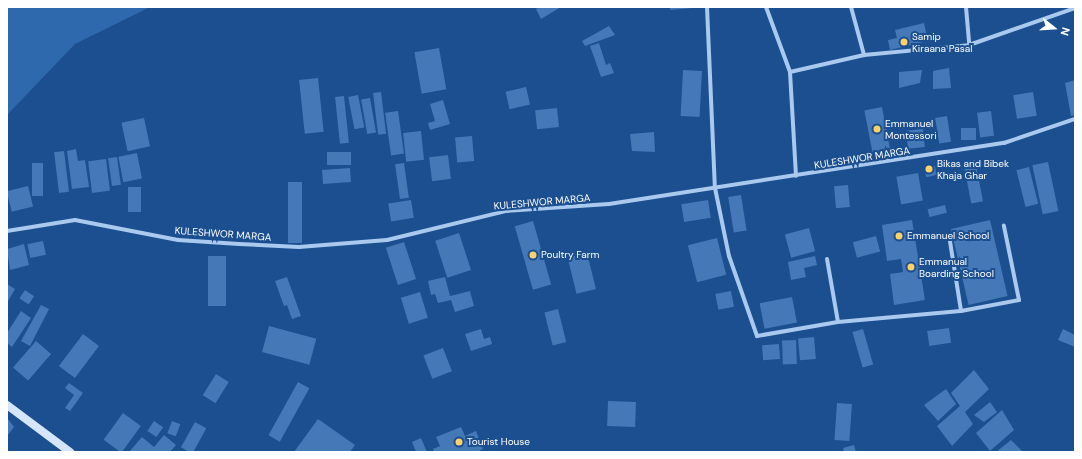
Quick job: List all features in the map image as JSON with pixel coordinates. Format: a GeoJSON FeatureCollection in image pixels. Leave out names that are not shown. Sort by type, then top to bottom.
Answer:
{"type":"FeatureCollection","features":[{"type":"Feature","properties":{"kind":"main road"},"geometry":{"type":"LineString","coordinates":[[7,405],[70,452]]}},
{"type":"Feature","properties":{"kind":"street"},"geometry":{"type":"LineString","coordinates":[[707,7],[715,188],[729,256],[757,336],[838,322],[961,311],[1019,300],[1004,226]]}},
{"type":"Feature","properties":{"kind":"street"},"geometry":{"type":"LineString","coordinates":[[766,7],[790,72],[796,176]]}},
{"type":"Feature","properties":{"kind":"street"},"geometry":{"type":"LineString","coordinates":[[851,7],[864,55]]}},
{"type":"Feature","properties":{"kind":"street"},"geometry":{"type":"LineString","coordinates":[[966,7],[968,44]]}},
{"type":"Feature","properties":{"kind":"street"},"geometry":{"type":"LineString","coordinates":[[790,72],[864,55],[968,44],[1075,8]]}},
{"type":"Feature","properties":{"kind":"street","name":"KULESHWOR MARGA"},"geometry":{"type":"LineString","coordinates":[[7,231],[75,220],[178,240],[299,247],[386,240],[506,211],[609,204],[1004,143],[1075,118]]}},
{"type":"Feature","properties":{"kind":"street"},"geometry":{"type":"LineString","coordinates":[[949,235],[961,311]]}},
{"type":"Feature","properties":{"kind":"street"},"geometry":{"type":"LineString","coordinates":[[827,259],[838,322]]}},
{"type":"Feature","properties":{"kind":"shaded area"},"geometry":{"type":"Polygon","coordinates":[[[7,7],[150,7],[75,44],[7,115],[7,7]]]}},
{"type":"Feature","properties":{"kind":"building"},"geometry":{"type":"Polygon","coordinates":[[[540,7],[561,7],[541,19],[536,9],[540,7]]]}},
{"type":"Feature","properties":{"kind":"building"},"geometry":{"type":"Polygon","coordinates":[[[670,7],[693,7],[693,8],[670,10],[670,7]]]}},
{"type":"Feature","properties":{"kind":"building"},"geometry":{"type":"Polygon","coordinates":[[[924,23],[928,41],[890,50],[888,40],[897,38],[895,30],[924,23]]]}},
{"type":"Feature","properties":{"kind":"building"},"geometry":{"type":"Polygon","coordinates":[[[609,26],[615,35],[585,46],[582,41],[609,26]]]}},
{"type":"Feature","properties":{"kind":"building"},"geometry":{"type":"Polygon","coordinates":[[[599,43],[606,65],[610,63],[614,73],[601,77],[590,46],[599,43]]]}},
{"type":"Feature","properties":{"kind":"building"},"geometry":{"type":"Polygon","coordinates":[[[439,48],[446,89],[422,94],[414,52],[439,48]]]}},
{"type":"Feature","properties":{"kind":"building"},"geometry":{"type":"Polygon","coordinates":[[[949,68],[951,88],[933,89],[933,71],[949,68]]]}},
{"type":"Feature","properties":{"kind":"building"},"geometry":{"type":"Polygon","coordinates":[[[683,70],[702,71],[700,117],[681,116],[683,70]]]}},
{"type":"Feature","properties":{"kind":"building"},"geometry":{"type":"Polygon","coordinates":[[[922,70],[920,83],[899,88],[899,72],[922,70]]]}},
{"type":"Feature","properties":{"kind":"building"},"geometry":{"type":"Polygon","coordinates":[[[318,78],[324,132],[305,134],[299,80],[318,78]]]}},
{"type":"Feature","properties":{"kind":"building"},"geometry":{"type":"Polygon","coordinates":[[[1075,80],[1075,115],[1071,116],[1065,83],[1075,80]]]}},
{"type":"Feature","properties":{"kind":"building"},"geometry":{"type":"Polygon","coordinates":[[[526,87],[530,105],[510,109],[506,92],[526,87]]]}},
{"type":"Feature","properties":{"kind":"building"},"geometry":{"type":"Polygon","coordinates":[[[381,92],[386,134],[378,135],[373,93],[381,92]]]}},
{"type":"Feature","properties":{"kind":"building"},"geometry":{"type":"Polygon","coordinates":[[[1033,92],[1037,116],[1017,119],[1013,95],[1033,92]]]}},
{"type":"Feature","properties":{"kind":"building"},"geometry":{"type":"Polygon","coordinates":[[[358,95],[364,127],[354,129],[348,97],[358,95]]]}},
{"type":"Feature","properties":{"kind":"building"},"geometry":{"type":"Polygon","coordinates":[[[344,96],[349,143],[340,144],[335,97],[344,96]]]}},
{"type":"Feature","properties":{"kind":"building"},"geometry":{"type":"Polygon","coordinates":[[[370,98],[376,132],[367,134],[361,100],[370,98]]]}},
{"type":"Feature","properties":{"kind":"building"},"geometry":{"type":"Polygon","coordinates":[[[443,100],[450,124],[430,130],[428,123],[435,121],[430,104],[443,100]]]}},
{"type":"Feature","properties":{"kind":"building","name":"Emmanuel Montessori"},"geometry":{"type":"Polygon","coordinates":[[[882,107],[890,148],[872,152],[864,110],[882,107]]]}},
{"type":"Feature","properties":{"kind":"building"},"geometry":{"type":"Polygon","coordinates":[[[557,108],[559,127],[537,129],[535,110],[557,108]]]}},
{"type":"Feature","properties":{"kind":"building"},"geometry":{"type":"Polygon","coordinates":[[[398,111],[404,154],[391,155],[385,113],[398,111]]]}},
{"type":"Feature","properties":{"kind":"building"},"geometry":{"type":"Polygon","coordinates":[[[991,111],[994,136],[980,138],[977,113],[991,111]]]}},
{"type":"Feature","properties":{"kind":"building"},"geometry":{"type":"Polygon","coordinates":[[[947,116],[951,142],[939,144],[935,118],[947,116]]]}},
{"type":"Feature","properties":{"kind":"building"},"geometry":{"type":"Polygon","coordinates":[[[144,118],[150,146],[128,151],[122,123],[144,118]]]}},
{"type":"Feature","properties":{"kind":"building"},"geometry":{"type":"Polygon","coordinates":[[[961,128],[976,128],[976,140],[961,140],[961,128]]]}},
{"type":"Feature","properties":{"kind":"building"},"geometry":{"type":"Polygon","coordinates":[[[923,129],[925,147],[908,149],[906,131],[923,129]]]}},
{"type":"Feature","properties":{"kind":"building"},"geometry":{"type":"Polygon","coordinates":[[[421,131],[424,160],[406,162],[403,133],[421,131]]]}},
{"type":"Feature","properties":{"kind":"building"},"geometry":{"type":"Polygon","coordinates":[[[654,132],[655,152],[632,151],[630,134],[654,132]]]}},
{"type":"Feature","properties":{"kind":"building"},"geometry":{"type":"Polygon","coordinates":[[[472,136],[474,161],[457,162],[455,137],[472,136]]]}},
{"type":"Feature","properties":{"kind":"building"},"geometry":{"type":"Polygon","coordinates":[[[76,149],[78,161],[85,160],[89,187],[72,189],[67,151],[76,149]]]}},
{"type":"Feature","properties":{"kind":"building"},"geometry":{"type":"Polygon","coordinates":[[[64,151],[69,192],[59,193],[54,152],[64,151]]]}},
{"type":"Feature","properties":{"kind":"building"},"geometry":{"type":"Polygon","coordinates":[[[327,152],[351,152],[351,165],[327,165],[327,152]]]}},
{"type":"Feature","properties":{"kind":"building"},"geometry":{"type":"Polygon","coordinates":[[[137,153],[142,179],[123,182],[118,157],[137,153]]]}},
{"type":"Feature","properties":{"kind":"building"},"geometry":{"type":"Polygon","coordinates":[[[448,155],[451,179],[432,181],[429,157],[448,155]]]}},
{"type":"Feature","properties":{"kind":"building"},"geometry":{"type":"Polygon","coordinates":[[[117,157],[121,185],[112,186],[108,158],[117,157]]]}},
{"type":"Feature","properties":{"kind":"building"},"geometry":{"type":"Polygon","coordinates":[[[106,159],[110,191],[92,193],[88,161],[106,159]]]}},
{"type":"Feature","properties":{"kind":"building"},"geometry":{"type":"Polygon","coordinates":[[[975,160],[983,201],[971,204],[963,162],[975,160]]]}},
{"type":"Feature","properties":{"kind":"building"},"geometry":{"type":"Polygon","coordinates":[[[1048,162],[1058,211],[1043,214],[1032,165],[1048,162]]]}},
{"type":"Feature","properties":{"kind":"building"},"geometry":{"type":"Polygon","coordinates":[[[32,163],[43,163],[43,196],[32,196],[32,163]]]}},
{"type":"Feature","properties":{"kind":"building"},"geometry":{"type":"Polygon","coordinates":[[[404,163],[409,198],[400,199],[395,164],[404,163]]]}},
{"type":"Feature","properties":{"kind":"building"},"geometry":{"type":"Polygon","coordinates":[[[935,166],[937,175],[926,177],[924,168],[935,166]]]}},
{"type":"Feature","properties":{"kind":"building"},"geometry":{"type":"Polygon","coordinates":[[[1029,167],[1038,204],[1026,207],[1016,170],[1029,167]]]}},
{"type":"Feature","properties":{"kind":"building"},"geometry":{"type":"Polygon","coordinates":[[[350,168],[351,182],[323,184],[322,170],[350,168]]]}},
{"type":"Feature","properties":{"kind":"building"},"geometry":{"type":"Polygon","coordinates":[[[918,173],[923,201],[901,204],[896,177],[918,173]]]}},
{"type":"Feature","properties":{"kind":"building"},"geometry":{"type":"Polygon","coordinates":[[[288,182],[302,182],[302,243],[288,243],[288,182]]]}},
{"type":"Feature","properties":{"kind":"building"},"geometry":{"type":"Polygon","coordinates":[[[848,185],[850,207],[836,208],[834,186],[848,185]]]}},
{"type":"Feature","properties":{"kind":"building"},"geometry":{"type":"Polygon","coordinates":[[[28,186],[33,206],[12,212],[7,191],[28,186]]]}},
{"type":"Feature","properties":{"kind":"building"},"geometry":{"type":"Polygon","coordinates":[[[128,187],[141,187],[141,212],[128,212],[128,187]]]}},
{"type":"Feature","properties":{"kind":"building"},"geometry":{"type":"Polygon","coordinates":[[[741,195],[747,231],[734,233],[728,197],[741,195]]]}},
{"type":"Feature","properties":{"kind":"building"},"geometry":{"type":"Polygon","coordinates":[[[411,200],[414,218],[391,221],[388,204],[411,200]]]}},
{"type":"Feature","properties":{"kind":"building"},"geometry":{"type":"Polygon","coordinates":[[[708,200],[711,218],[684,222],[681,204],[708,200]]]}},
{"type":"Feature","properties":{"kind":"building"},"geometry":{"type":"Polygon","coordinates":[[[945,205],[947,213],[929,217],[928,209],[945,205]]]}},
{"type":"Feature","properties":{"kind":"building","name":"Emmanual Boarding School"},"geometry":{"type":"Polygon","coordinates":[[[912,220],[925,300],[894,305],[890,274],[903,272],[901,259],[887,261],[882,225],[912,220]]]}},
{"type":"Feature","properties":{"kind":"building"},"geometry":{"type":"Polygon","coordinates":[[[990,220],[1008,296],[969,305],[951,229],[990,220]]]}},
{"type":"Feature","properties":{"kind":"building","name":"Poultry Farm"},"geometry":{"type":"Polygon","coordinates":[[[533,221],[551,284],[533,290],[515,226],[533,221]]]}},
{"type":"Feature","properties":{"kind":"building"},"geometry":{"type":"Polygon","coordinates":[[[809,228],[815,251],[791,258],[785,234],[809,228]]]}},
{"type":"Feature","properties":{"kind":"building"},"geometry":{"type":"Polygon","coordinates":[[[459,233],[471,270],[447,278],[435,241],[459,233]]]}},
{"type":"Feature","properties":{"kind":"building"},"geometry":{"type":"Polygon","coordinates":[[[876,236],[880,251],[857,258],[853,242],[876,236]]]}},
{"type":"Feature","properties":{"kind":"building"},"geometry":{"type":"Polygon","coordinates":[[[717,238],[726,275],[697,282],[688,245],[717,238]]]}},
{"type":"Feature","properties":{"kind":"building"},"geometry":{"type":"Polygon","coordinates":[[[43,241],[46,255],[30,258],[27,244],[43,241]]]}},
{"type":"Feature","properties":{"kind":"building"},"geometry":{"type":"Polygon","coordinates":[[[404,242],[416,279],[398,285],[386,248],[404,242]]]}},
{"type":"Feature","properties":{"kind":"building"},"geometry":{"type":"Polygon","coordinates":[[[24,244],[29,265],[10,270],[7,249],[24,244]]]}},
{"type":"Feature","properties":{"kind":"building"},"geometry":{"type":"Polygon","coordinates":[[[587,253],[596,289],[577,294],[568,258],[587,253]]]}},
{"type":"Feature","properties":{"kind":"building"},"geometry":{"type":"Polygon","coordinates":[[[208,256],[226,256],[226,306],[208,306],[208,256]]]}},
{"type":"Feature","properties":{"kind":"building"},"geometry":{"type":"Polygon","coordinates":[[[815,256],[817,265],[804,268],[806,277],[791,280],[788,262],[815,256]]]}},
{"type":"Feature","properties":{"kind":"building"},"geometry":{"type":"Polygon","coordinates":[[[287,277],[301,316],[292,319],[287,305],[284,306],[275,281],[287,277]]]}},
{"type":"Feature","properties":{"kind":"building"},"geometry":{"type":"Polygon","coordinates":[[[445,277],[450,296],[470,291],[474,306],[455,312],[451,300],[438,303],[435,294],[431,295],[428,281],[445,277]]]}},
{"type":"Feature","properties":{"kind":"building"},"geometry":{"type":"Polygon","coordinates":[[[7,284],[15,289],[7,303],[7,284]]]}},
{"type":"Feature","properties":{"kind":"building"},"geometry":{"type":"Polygon","coordinates":[[[25,290],[34,296],[29,304],[19,298],[25,290]]]}},
{"type":"Feature","properties":{"kind":"building"},"geometry":{"type":"Polygon","coordinates":[[[731,291],[734,307],[718,310],[715,294],[731,291]]]}},
{"type":"Feature","properties":{"kind":"building"},"geometry":{"type":"Polygon","coordinates":[[[420,292],[428,318],[409,324],[401,298],[420,292]]]}},
{"type":"Feature","properties":{"kind":"building"},"geometry":{"type":"Polygon","coordinates":[[[792,297],[797,323],[765,329],[760,303],[792,297]]]}},
{"type":"Feature","properties":{"kind":"building"},"geometry":{"type":"Polygon","coordinates":[[[41,305],[49,309],[30,346],[21,341],[41,305]]]}},
{"type":"Feature","properties":{"kind":"building"},"geometry":{"type":"Polygon","coordinates":[[[558,309],[566,342],[553,345],[544,312],[558,309]]]}},
{"type":"Feature","properties":{"kind":"building"},"geometry":{"type":"Polygon","coordinates":[[[21,311],[31,318],[12,347],[7,343],[7,333],[21,311]]]}},
{"type":"Feature","properties":{"kind":"building"},"geometry":{"type":"Polygon","coordinates":[[[269,326],[316,339],[309,365],[262,352],[269,326]]]}},
{"type":"Feature","properties":{"kind":"building"},"geometry":{"type":"Polygon","coordinates":[[[949,328],[951,343],[929,346],[927,331],[949,328]]]}},
{"type":"Feature","properties":{"kind":"building"},"geometry":{"type":"Polygon","coordinates":[[[481,329],[484,339],[490,337],[492,344],[471,351],[465,334],[481,329]]]}},
{"type":"Feature","properties":{"kind":"building"},"geometry":{"type":"Polygon","coordinates":[[[863,329],[873,365],[863,368],[852,332],[863,329]]]}},
{"type":"Feature","properties":{"kind":"building"},"geometry":{"type":"Polygon","coordinates":[[[1063,329],[1075,335],[1075,347],[1058,340],[1063,329]]]}},
{"type":"Feature","properties":{"kind":"building"},"geometry":{"type":"Polygon","coordinates":[[[83,334],[99,346],[75,378],[59,366],[83,334]]]}},
{"type":"Feature","properties":{"kind":"building"},"geometry":{"type":"Polygon","coordinates":[[[814,337],[816,359],[800,360],[798,338],[814,337]]]}},
{"type":"Feature","properties":{"kind":"building"},"geometry":{"type":"Polygon","coordinates":[[[782,340],[796,340],[797,364],[783,364],[782,340]]]}},
{"type":"Feature","properties":{"kind":"building"},"geometry":{"type":"Polygon","coordinates":[[[36,341],[51,354],[28,381],[13,367],[36,341]]]}},
{"type":"Feature","properties":{"kind":"building"},"geometry":{"type":"Polygon","coordinates":[[[779,344],[780,359],[763,360],[762,345],[779,344]]]}},
{"type":"Feature","properties":{"kind":"building"},"geometry":{"type":"Polygon","coordinates":[[[443,348],[452,371],[432,379],[423,356],[443,348]]]}},
{"type":"Feature","properties":{"kind":"building"},"geometry":{"type":"Polygon","coordinates":[[[974,370],[989,389],[965,412],[973,424],[952,446],[937,426],[960,406],[951,393],[974,370]]]}},
{"type":"Feature","properties":{"kind":"building"},"geometry":{"type":"Polygon","coordinates":[[[216,374],[229,382],[215,403],[203,395],[216,374]]]}},
{"type":"Feature","properties":{"kind":"building"},"geometry":{"type":"Polygon","coordinates":[[[298,382],[309,388],[280,442],[268,435],[298,382]]]}},
{"type":"Feature","properties":{"kind":"building"},"geometry":{"type":"Polygon","coordinates":[[[69,383],[83,393],[70,411],[65,408],[74,395],[65,388],[69,383]]]}},
{"type":"Feature","properties":{"kind":"building"},"geometry":{"type":"Polygon","coordinates":[[[946,389],[956,404],[938,421],[924,405],[946,389]]]}},
{"type":"Feature","properties":{"kind":"building"},"geometry":{"type":"Polygon","coordinates":[[[608,401],[636,402],[635,427],[607,426],[608,401]]]}},
{"type":"Feature","properties":{"kind":"building"},"geometry":{"type":"Polygon","coordinates":[[[990,402],[997,412],[984,422],[974,415],[990,402]]]}},
{"type":"Feature","properties":{"kind":"building"},"geometry":{"type":"Polygon","coordinates":[[[837,403],[852,404],[849,441],[834,440],[837,403]]]}},
{"type":"Feature","properties":{"kind":"building"},"geometry":{"type":"Polygon","coordinates":[[[1002,410],[1014,430],[990,451],[976,433],[1002,410]]]}},
{"type":"Feature","properties":{"kind":"building"},"geometry":{"type":"Polygon","coordinates":[[[123,413],[141,426],[122,452],[104,440],[123,413]]]}},
{"type":"Feature","properties":{"kind":"building"},"geometry":{"type":"Polygon","coordinates":[[[8,419],[14,427],[7,436],[7,420],[8,419]]]}},
{"type":"Feature","properties":{"kind":"building"},"geometry":{"type":"Polygon","coordinates":[[[318,419],[355,445],[350,452],[294,452],[318,419]]]}},
{"type":"Feature","properties":{"kind":"building"},"geometry":{"type":"Polygon","coordinates":[[[154,421],[163,427],[156,437],[147,431],[154,421]]]}},
{"type":"Feature","properties":{"kind":"building"},"geometry":{"type":"Polygon","coordinates":[[[172,421],[180,424],[176,436],[167,433],[172,421]]]}},
{"type":"Feature","properties":{"kind":"building"},"geometry":{"type":"Polygon","coordinates":[[[195,422],[206,428],[193,452],[189,452],[181,447],[195,422]]]}},
{"type":"Feature","properties":{"kind":"building","name":"Tourist House"},"geometry":{"type":"Polygon","coordinates":[[[461,427],[465,436],[476,431],[483,449],[477,452],[434,452],[433,449],[440,446],[436,437],[461,427]]]}},
{"type":"Feature","properties":{"kind":"building"},"geometry":{"type":"Polygon","coordinates":[[[164,435],[176,445],[170,452],[129,452],[142,437],[154,447],[164,435]]]}},
{"type":"Feature","properties":{"kind":"building"},"geometry":{"type":"Polygon","coordinates":[[[421,438],[427,452],[416,452],[412,442],[421,438]]]}},
{"type":"Feature","properties":{"kind":"building"},"geometry":{"type":"Polygon","coordinates":[[[1011,440],[1023,452],[996,452],[1011,440]]]}},
{"type":"Feature","properties":{"kind":"building"},"geometry":{"type":"Polygon","coordinates":[[[854,445],[856,452],[844,452],[843,448],[854,445]]]}},
{"type":"Feature","properties":{"kind":"place","name":"Samip Kiraana Pasal"},"geometry":{"type":"Point","coordinates":[904,42]}},
{"type":"Feature","properties":{"kind":"place","name":"Emmanuel Montessori"},"geometry":{"type":"Point","coordinates":[877,129]}},
{"type":"Feature","properties":{"kind":"place","name":"Bikas and Bibek Khaja Ghar"},"geometry":{"type":"Point","coordinates":[929,169]}},
{"type":"Feature","properties":{"kind":"place","name":"Emmanuel School"},"geometry":{"type":"Point","coordinates":[899,236]}},
{"type":"Feature","properties":{"kind":"place","name":"Poultry Farm"},"geometry":{"type":"Point","coordinates":[533,255]}},
{"type":"Feature","properties":{"kind":"place","name":"Emmanual Boarding School"},"geometry":{"type":"Point","coordinates":[911,267]}},
{"type":"Feature","properties":{"kind":"place","name":"Tourist House"},"geometry":{"type":"Point","coordinates":[459,442]}}]}
